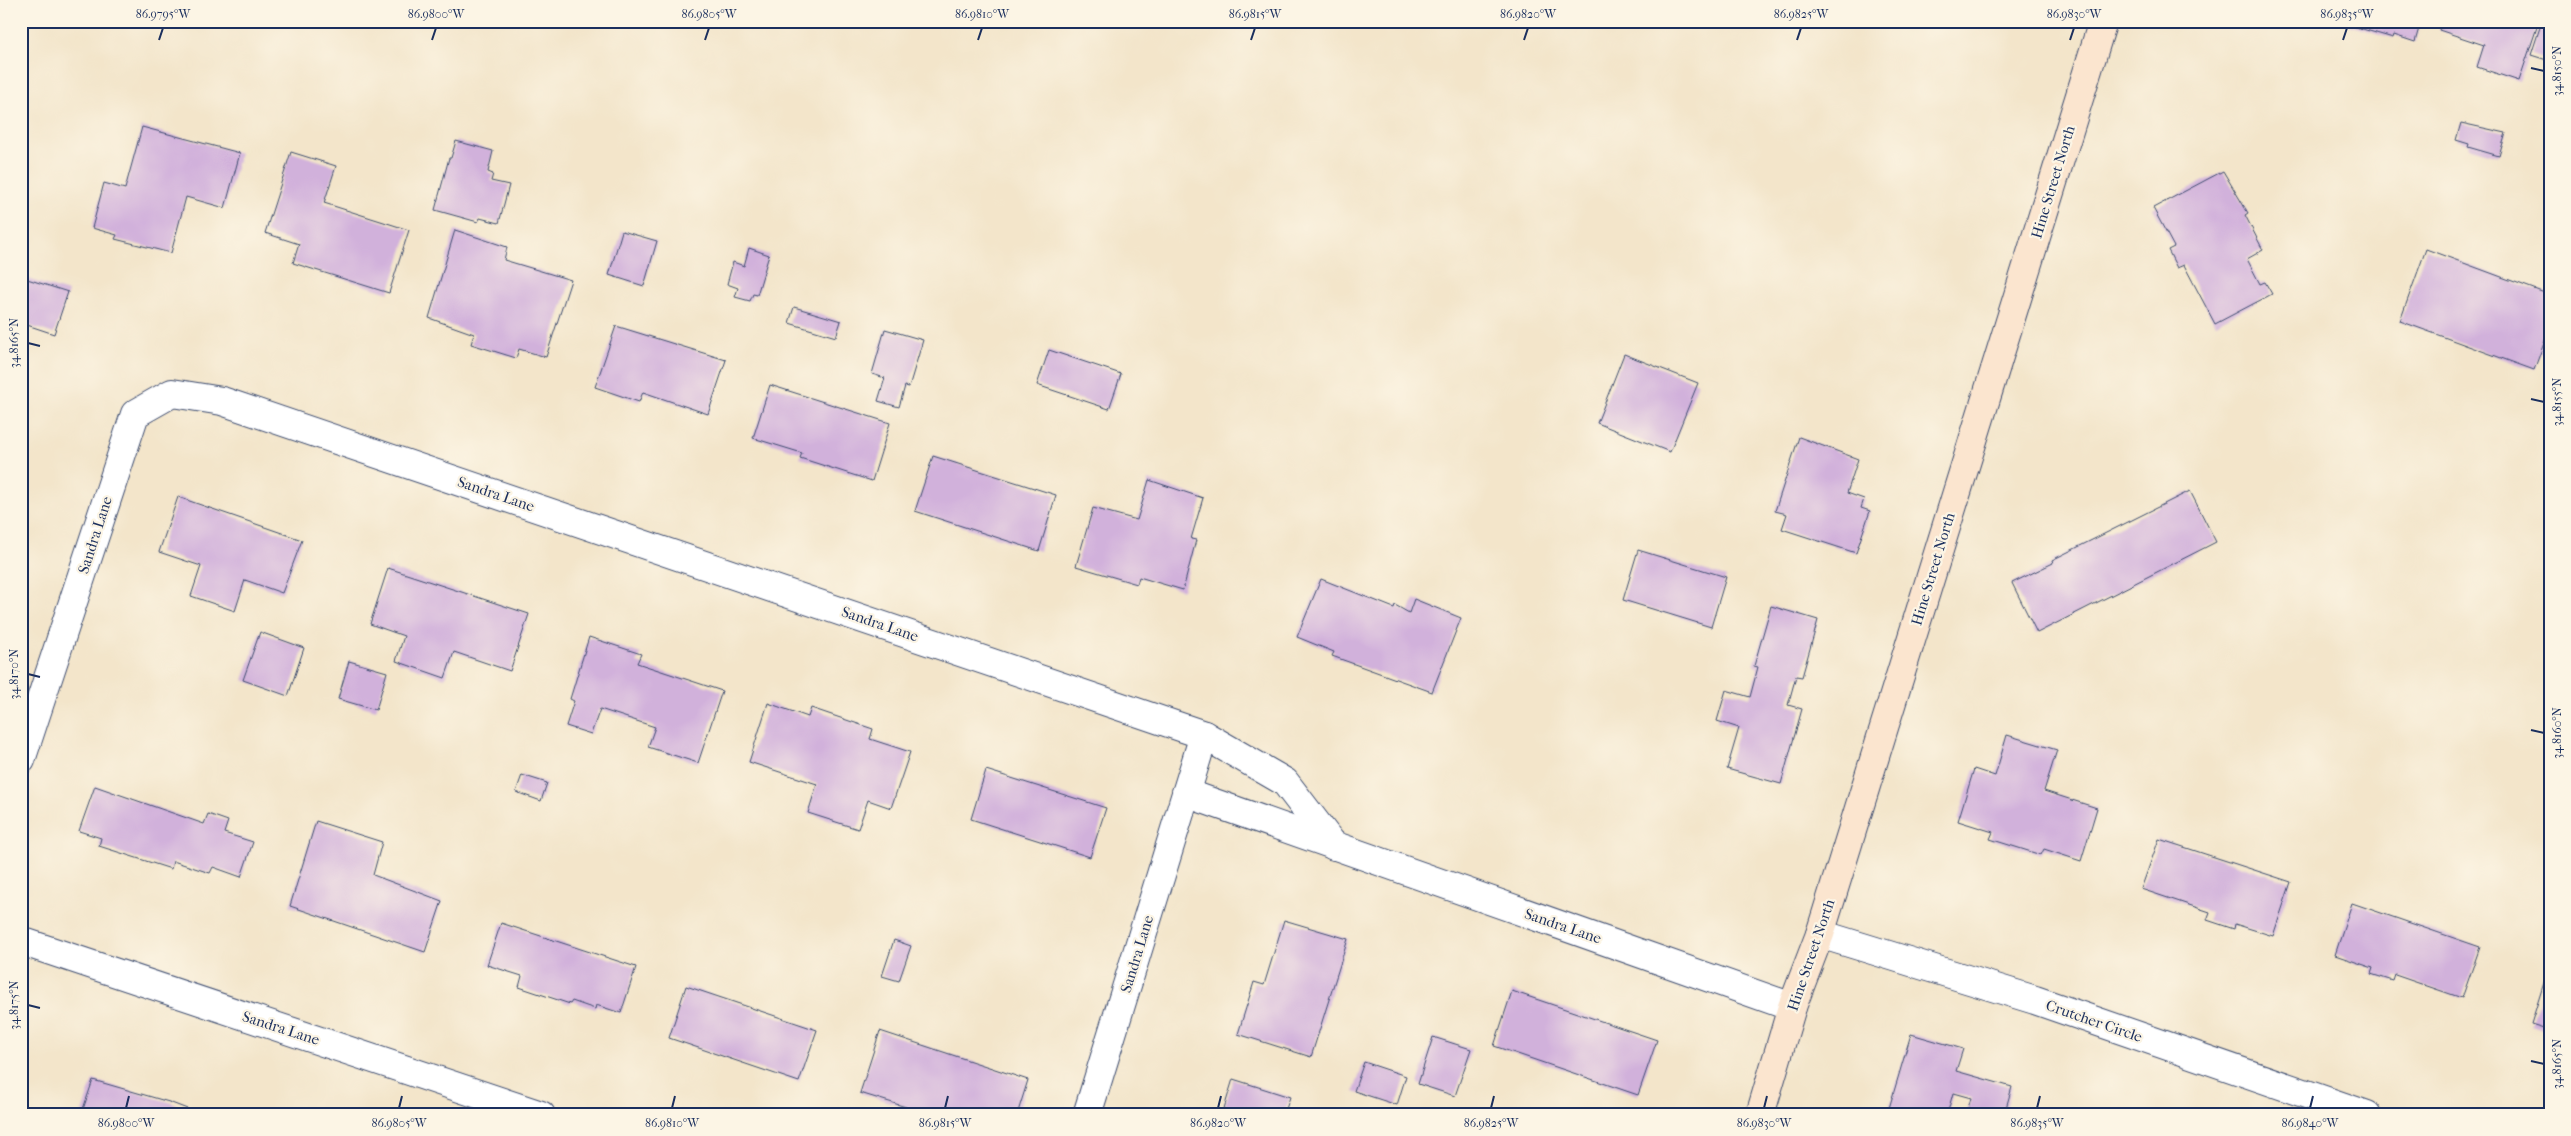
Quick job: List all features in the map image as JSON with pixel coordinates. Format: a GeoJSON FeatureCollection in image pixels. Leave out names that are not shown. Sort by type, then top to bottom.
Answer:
{"type":"FeatureCollection","features":[{"type":"Feature","properties":{"kind":"street","name":"Hine Street North"},"geometry":{"type":"LineString","coordinates":[[1760,1115],[1792,1007],[1820,934],[2103,21]]}},
{"type":"Feature","properties":{"kind":"street","name":"Sandra Lane"},"geometry":{"type":"LineString","coordinates":[[21,760],[135,414],[172,393],[222,401],[1204,734],[1285,782],[1334,846]]}},
{"type":"Feature","properties":{"kind":"street","name":"Sandra Lane"},"geometry":{"type":"LineString","coordinates":[[1087,1115],[1204,734]]}},
{"type":"Feature","properties":{"kind":"street","name":"Sandra Lane"},"geometry":{"type":"LineString","coordinates":[[1186,793],[1792,1007]]}},
{"type":"Feature","properties":{"kind":"street","name":"Crutcher Circle"},"geometry":{"type":"LineString","coordinates":[[1820,934],[2035,1000],[2367,1115]]}},
{"type":"Feature","properties":{"kind":"street","name":"Sandra Lane"},"geometry":{"type":"LineString","coordinates":[[21,941],[540,1115]]}},
{"type":"Feature","properties":{"kind":"building"},"geometry":{"type":"Polygon","coordinates":[[[2350,21],[2421,21],[2415,42],[2394,35],[2393,38],[2349,25],[2350,21]]]}},
{"type":"Feature","properties":{"kind":"building"},"geometry":{"type":"Polygon","coordinates":[[[2442,21],[2539,21],[2519,81],[2477,67],[2484,45],[2439,30],[2442,21]]]}},
{"type":"Feature","properties":{"kind":"building"},"geometry":{"type":"Polygon","coordinates":[[[2542,21],[2550,21],[2550,61],[2531,55],[2542,21]]]}},
{"type":"Feature","properties":{"kind":"building"},"geometry":{"type":"Polygon","coordinates":[[[2461,123],[2506,133],[2499,156],[2468,147],[2469,144],[2456,140],[2461,123]]]}},
{"type":"Feature","properties":{"kind":"building"},"geometry":{"type":"Polygon","coordinates":[[[142,127],[240,153],[225,208],[186,197],[171,253],[115,239],[117,235],[92,228],[104,183],[125,189],[142,127]]]}},
{"type":"Feature","properties":{"kind":"building"},"geometry":{"type":"Polygon","coordinates":[[[456,141],[493,151],[488,172],[493,174],[491,181],[509,185],[499,223],[480,218],[478,222],[435,210],[449,158],[451,158],[456,141]]]}},
{"type":"Feature","properties":{"kind":"building"},"geometry":{"type":"Polygon","coordinates":[[[291,152],[336,166],[324,203],[409,230],[389,293],[293,263],[299,244],[265,233],[291,152]]]}},
{"type":"Feature","properties":{"kind":"building"},"geometry":{"type":"Polygon","coordinates":[[[2223,171],[2248,213],[2245,215],[2263,250],[2247,259],[2260,284],[2265,282],[2272,294],[2215,324],[2184,265],[2177,268],[2168,250],[2174,247],[2153,208],[2223,171]]]}},
{"type":"Feature","properties":{"kind":"building"},"geometry":{"type":"Polygon","coordinates":[[[455,230],[507,247],[504,260],[571,280],[546,357],[519,349],[516,358],[471,344],[474,334],[429,318],[455,230]]]}},
{"type":"Feature","properties":{"kind":"building"},"geometry":{"type":"Polygon","coordinates":[[[622,231],[657,241],[644,286],[609,275],[622,231]]]}},
{"type":"Feature","properties":{"kind":"building"},"geometry":{"type":"Polygon","coordinates":[[[749,248],[769,255],[757,295],[753,294],[750,301],[735,297],[738,288],[727,284],[733,262],[744,266],[749,248]]]}},
{"type":"Feature","properties":{"kind":"building"},"geometry":{"type":"Polygon","coordinates":[[[2426,249],[2550,295],[2550,327],[2534,370],[2400,321],[2426,249]]]}},
{"type":"Feature","properties":{"kind":"building"},"geometry":{"type":"Polygon","coordinates":[[[21,277],[68,292],[54,334],[21,323],[21,277]]]}},
{"type":"Feature","properties":{"kind":"building"},"geometry":{"type":"Polygon","coordinates":[[[794,307],[841,321],[836,337],[789,323],[794,307]]]}},
{"type":"Feature","properties":{"kind":"building"},"geometry":{"type":"Polygon","coordinates":[[[616,326],[726,360],[708,414],[643,392],[639,402],[595,387],[616,326]]]}},
{"type":"Feature","properties":{"kind":"building"},"geometry":{"type":"Polygon","coordinates":[[[885,329],[923,340],[909,387],[905,386],[899,407],[878,401],[885,378],[872,374],[885,329]]]}},
{"type":"Feature","properties":{"kind":"building"},"geometry":{"type":"Polygon","coordinates":[[[1049,350],[1121,374],[1109,409],[1037,385],[1049,350]]]}},
{"type":"Feature","properties":{"kind":"building"},"geometry":{"type":"Polygon","coordinates":[[[1624,354],[1698,383],[1670,452],[1597,423],[1624,354]]]}},
{"type":"Feature","properties":{"kind":"building"},"geometry":{"type":"Polygon","coordinates":[[[770,385],[890,423],[872,481],[800,458],[802,453],[753,438],[770,385]]]}},
{"type":"Feature","properties":{"kind":"building"},"geometry":{"type":"Polygon","coordinates":[[[1799,437],[1858,459],[1847,493],[1864,499],[1861,508],[1870,511],[1856,553],[1782,529],[1787,514],[1775,511],[1799,437]]]}},
{"type":"Feature","properties":{"kind":"building"},"geometry":{"type":"Polygon","coordinates":[[[933,456],[1056,495],[1039,551],[915,511],[933,456]]]}},
{"type":"Feature","properties":{"kind":"building"},"geometry":{"type":"Polygon","coordinates":[[[1149,480],[1203,498],[1191,539],[1196,540],[1183,590],[1139,577],[1137,584],[1076,566],[1093,508],[1137,520],[1149,480]]]}},
{"type":"Feature","properties":{"kind":"building"},"geometry":{"type":"Polygon","coordinates":[[[2190,491],[2216,542],[2037,633],[2012,583],[2053,563],[2052,560],[2190,491]]]}},
{"type":"Feature","properties":{"kind":"building"},"geometry":{"type":"Polygon","coordinates":[[[178,497],[302,540],[282,593],[245,580],[235,611],[191,596],[201,566],[159,552],[178,497]]]}},
{"type":"Feature","properties":{"kind":"building"},"geometry":{"type":"Polygon","coordinates":[[[1638,550],[1726,577],[1711,627],[1623,600],[1638,550]]]}},
{"type":"Feature","properties":{"kind":"building"},"geometry":{"type":"Polygon","coordinates":[[[388,568],[529,614],[510,671],[454,652],[445,678],[396,661],[404,636],[370,624],[388,568]]]}},
{"type":"Feature","properties":{"kind":"building"},"geometry":{"type":"Polygon","coordinates":[[[1321,579],[1394,608],[1395,605],[1409,613],[1414,599],[1461,618],[1432,692],[1332,656],[1334,652],[1297,637],[1321,579]]]}},
{"type":"Feature","properties":{"kind":"building"},"geometry":{"type":"Polygon","coordinates":[[[1771,606],[1818,620],[1802,677],[1796,676],[1788,705],[1802,709],[1781,784],[1727,769],[1739,728],[1717,721],[1726,690],[1750,697],[1758,667],[1754,666],[1771,606]]]}},
{"type":"Feature","properties":{"kind":"building"},"geometry":{"type":"Polygon","coordinates":[[[260,632],[304,648],[288,696],[243,680],[260,632]]]}},
{"type":"Feature","properties":{"kind":"building"},"geometry":{"type":"Polygon","coordinates":[[[589,637],[641,654],[637,663],[722,691],[698,763],[648,747],[655,727],[600,709],[591,734],[566,726],[574,701],[570,699],[589,637]]]}},
{"type":"Feature","properties":{"kind":"building"},"geometry":{"type":"Polygon","coordinates":[[[349,661],[387,672],[376,710],[338,699],[349,661]]]}},
{"type":"Feature","properties":{"kind":"building"},"geometry":{"type":"Polygon","coordinates":[[[768,703],[808,717],[811,708],[873,729],[870,739],[910,752],[891,808],[868,800],[858,829],[808,813],[817,784],[749,762],[768,703]]]}},
{"type":"Feature","properties":{"kind":"building"},"geometry":{"type":"Polygon","coordinates":[[[2007,735],[2057,750],[2044,791],[2097,808],[2081,861],[2044,849],[2041,855],[1990,839],[1993,832],[1958,821],[1974,769],[1995,776],[2007,735]]]}},
{"type":"Feature","properties":{"kind":"building"},"geometry":{"type":"Polygon","coordinates":[[[986,770],[1106,808],[1090,857],[971,819],[986,770]]]}},
{"type":"Feature","properties":{"kind":"building"},"geometry":{"type":"Polygon","coordinates":[[[522,775],[547,783],[541,801],[516,792],[522,775]]]}},
{"type":"Feature","properties":{"kind":"building"},"geometry":{"type":"Polygon","coordinates":[[[95,786],[204,824],[208,814],[228,821],[224,833],[253,842],[241,877],[213,867],[210,873],[173,861],[171,869],[99,846],[101,838],[79,831],[95,786]]]}},
{"type":"Feature","properties":{"kind":"building"},"geometry":{"type":"Polygon","coordinates":[[[316,821],[382,842],[373,875],[442,901],[425,952],[290,906],[316,821]]]}},
{"type":"Feature","properties":{"kind":"building"},"geometry":{"type":"Polygon","coordinates":[[[2159,839],[2291,882],[2273,936],[2235,924],[2234,929],[2207,920],[2210,912],[2141,889],[2159,839]]]}},
{"type":"Feature","properties":{"kind":"building"},"geometry":{"type":"Polygon","coordinates":[[[2352,903],[2480,947],[2462,998],[2395,975],[2393,981],[2371,974],[2373,968],[2335,955],[2352,903]]]}},
{"type":"Feature","properties":{"kind":"building"},"geometry":{"type":"Polygon","coordinates":[[[1284,920],[1348,939],[1311,1057],[1238,1034],[1254,982],[1264,985],[1284,920]]]}},
{"type":"Feature","properties":{"kind":"building"},"geometry":{"type":"Polygon","coordinates":[[[501,923],[636,967],[621,1013],[596,1005],[595,1009],[572,1001],[570,1004],[519,987],[522,976],[487,965],[501,923]]]}},
{"type":"Feature","properties":{"kind":"building"},"geometry":{"type":"Polygon","coordinates":[[[894,940],[911,946],[899,981],[882,976],[894,940]]]}},
{"type":"Feature","properties":{"kind":"building"},"geometry":{"type":"Polygon","coordinates":[[[2547,973],[2550,974],[2550,1030],[2531,1024],[2547,973]]]}},
{"type":"Feature","properties":{"kind":"building"},"geometry":{"type":"Polygon","coordinates":[[[686,986],[817,1030],[799,1082],[669,1038],[686,986]]]}},
{"type":"Feature","properties":{"kind":"building"},"geometry":{"type":"Polygon","coordinates":[[[1512,991],[1657,1040],[1638,1095],[1494,1046],[1512,991]]]}},
{"type":"Feature","properties":{"kind":"building"},"geometry":{"type":"Polygon","coordinates":[[[880,1031],[1028,1080],[1017,1115],[909,1115],[904,1113],[906,1107],[860,1093],[880,1031]]]}},
{"type":"Feature","properties":{"kind":"building"},"geometry":{"type":"Polygon","coordinates":[[[1911,1034],[1963,1049],[1956,1071],[2012,1087],[2004,1115],[1966,1115],[1971,1098],[1953,1093],[1947,1115],[1887,1115],[1911,1034]]]}},
{"type":"Feature","properties":{"kind":"building"},"geometry":{"type":"Polygon","coordinates":[[[1433,1037],[1471,1049],[1455,1096],[1418,1084],[1433,1037]]]}},
{"type":"Feature","properties":{"kind":"building"},"geometry":{"type":"Polygon","coordinates":[[[1364,1062],[1406,1076],[1397,1105],[1354,1091],[1364,1062]]]}},
{"type":"Feature","properties":{"kind":"building"},"geometry":{"type":"Polygon","coordinates":[[[1233,1079],[1290,1097],[1284,1115],[1222,1115],[1233,1079]]]}},
{"type":"Feature","properties":{"kind":"building"},"geometry":{"type":"Polygon","coordinates":[[[93,1080],[169,1102],[195,1112],[195,1115],[81,1115],[93,1080]]]}}]}
